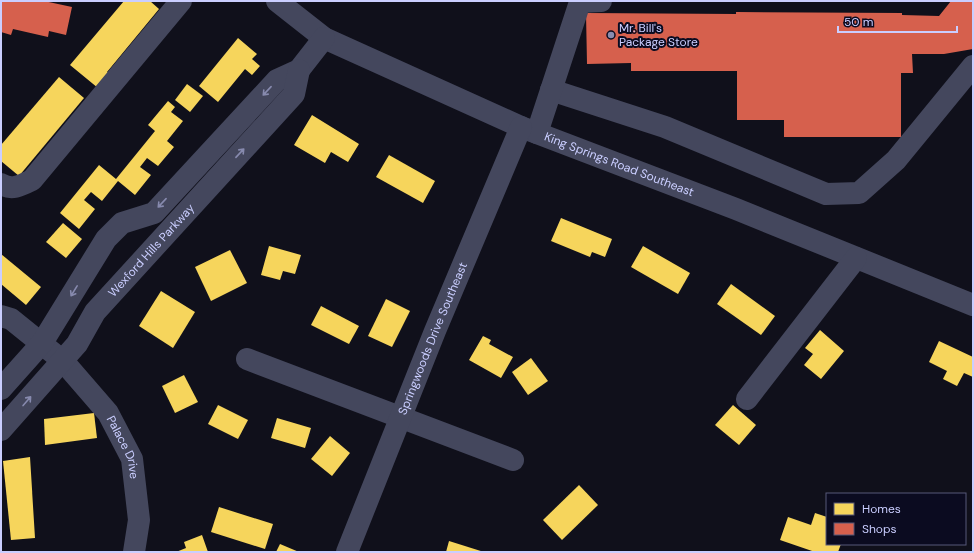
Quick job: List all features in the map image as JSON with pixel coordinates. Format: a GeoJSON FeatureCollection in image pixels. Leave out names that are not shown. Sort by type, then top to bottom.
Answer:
{"type":"FeatureCollection","features":[{"type":"Feature","properties":{"kind":"street","name":"King Springs Road Southeast"},"geometry":{"type":"LineString","coordinates":[[277,1],[324,38],[529,130],[736,210],[973,305]]}},
{"type":"Feature","properties":{"kind":"street","name":"Springwoods Drive Southeast"},"geometry":{"type":"LineString","coordinates":[[347,552],[438,323],[529,130],[551,90],[580,2],[602,1]]}},
{"type":"Feature","properties":{"kind":"street"},"geometry":{"type":"LineString","coordinates":[[1,184],[3,186],[17,188],[32,180],[173,4]]}},
{"type":"Feature","properties":{"kind":"street","name":"Wexford Hills Parkway"},"geometry":{"type":"LineString","coordinates":[[1,430],[77,344],[95,312],[294,94],[299,70],[324,38]]}},
{"type":"Feature","properties":{"kind":"street"},"geometry":{"type":"LineString","coordinates":[[551,90],[665,127],[826,194],[860,193],[896,160],[973,66]]}},
{"type":"Feature","properties":{"kind":"street","name":"Wexford Hills Parkway"},"geometry":{"type":"LineString","coordinates":[[1,389],[42,343],[106,239],[122,223],[154,213],[277,80],[299,70]]}},
{"type":"Feature","properties":{"kind":"street"},"geometry":{"type":"LineString","coordinates":[[204,158],[222,173]]}},
{"type":"Feature","properties":{"kind":"street"},"geometry":{"type":"LineString","coordinates":[[747,399],[856,258]]}},
{"type":"Feature","properties":{"kind":"street","name":"Palace Drive"},"geometry":{"type":"LineString","coordinates":[[1,316],[11,319],[63,361],[108,413],[132,459],[139,520],[134,552]]}},
{"type":"Feature","properties":{"kind":"street"},"geometry":{"type":"LineString","coordinates":[[247,359],[513,460]]}},
{"type":"Feature","properties":{"kind":"building: Homes"},"geometry":{"type":"Polygon","coordinates":[[[124,1],[150,1],[159,9],[107,72],[110,74],[98,88],[70,65],[124,1]]]}},
{"type":"Feature","properties":{"kind":"building: Homes"},"geometry":{"type":"Polygon","coordinates":[[[238,38],[257,54],[252,59],[260,66],[252,75],[245,69],[218,102],[199,86],[238,38]]]}},
{"type":"Feature","properties":{"kind":"building: Homes"},"geometry":{"type":"Polygon","coordinates":[[[59,77],[84,98],[19,176],[1,161],[1,145],[59,77]]]}},
{"type":"Feature","properties":{"kind":"building: Homes"},"geometry":{"type":"Polygon","coordinates":[[[187,84],[203,96],[190,112],[175,100],[187,84]]]}},
{"type":"Feature","properties":{"kind":"building: Homes"},"geometry":{"type":"Polygon","coordinates":[[[168,101],[175,107],[171,112],[183,121],[167,141],[174,147],[158,166],[147,158],[140,167],[151,175],[135,195],[118,181],[102,201],[91,192],[84,200],[95,209],[79,229],[60,213],[99,165],[116,179],[155,131],[148,125],[168,101]]]}},
{"type":"Feature","properties":{"kind":"building: Homes"},"geometry":{"type":"Polygon","coordinates":[[[312,115],[359,144],[348,162],[331,152],[325,163],[294,145],[312,115]]]}},
{"type":"Feature","properties":{"kind":"building: Homes"},"geometry":{"type":"Polygon","coordinates":[[[389,155],[435,181],[423,203],[376,177],[389,155]]]}},
{"type":"Feature","properties":{"kind":"building: Homes"},"geometry":{"type":"Polygon","coordinates":[[[561,218],[612,239],[605,257],[592,252],[590,257],[551,241],[561,218]]]}},
{"type":"Feature","properties":{"kind":"building: Homes"},"geometry":{"type":"Polygon","coordinates":[[[63,223],[82,239],[66,258],[46,242],[63,223]]]}},
{"type":"Feature","properties":{"kind":"building: Homes"},"geometry":{"type":"Polygon","coordinates":[[[269,246],[301,255],[295,274],[283,271],[280,280],[261,275],[269,246]]]}},
{"type":"Feature","properties":{"kind":"building: Homes"},"geometry":{"type":"Polygon","coordinates":[[[643,246],[690,273],[678,294],[631,267],[643,246]]]}},
{"type":"Feature","properties":{"kind":"building: Homes"},"geometry":{"type":"Polygon","coordinates":[[[230,250],[247,283],[211,301],[195,267],[230,250]]]}},
{"type":"Feature","properties":{"kind":"building: Homes"},"geometry":{"type":"Polygon","coordinates":[[[1,254],[41,287],[26,305],[1,284],[1,254]]]}},
{"type":"Feature","properties":{"kind":"building: Homes"},"geometry":{"type":"Polygon","coordinates":[[[731,284],[775,316],[761,335],[717,304],[731,284]]]}},
{"type":"Feature","properties":{"kind":"building: Homes"},"geometry":{"type":"Polygon","coordinates":[[[161,291],[195,312],[173,348],[139,326],[161,291]]]}},
{"type":"Feature","properties":{"kind":"building: Homes"},"geometry":{"type":"Polygon","coordinates":[[[386,299],[410,311],[392,347],[368,336],[386,299]]]}},
{"type":"Feature","properties":{"kind":"building: Homes"},"geometry":{"type":"Polygon","coordinates":[[[321,306],[359,326],[349,344],[311,325],[321,306]]]}},
{"type":"Feature","properties":{"kind":"building: Homes"},"geometry":{"type":"Polygon","coordinates":[[[820,330],[844,351],[821,379],[804,365],[813,354],[805,348],[820,330]]]}},
{"type":"Feature","properties":{"kind":"building: Homes"},"geometry":{"type":"Polygon","coordinates":[[[483,336],[491,340],[489,344],[513,357],[501,378],[469,360],[483,336]]]}},
{"type":"Feature","properties":{"kind":"building: Homes"},"geometry":{"type":"Polygon","coordinates":[[[939,341],[973,357],[973,377],[964,373],[957,386],[943,379],[947,371],[929,362],[939,341]]]}},
{"type":"Feature","properties":{"kind":"building: Homes"},"geometry":{"type":"Polygon","coordinates":[[[531,358],[548,381],[528,395],[512,372],[531,358]]]}},
{"type":"Feature","properties":{"kind":"building: Homes"},"geometry":{"type":"Polygon","coordinates":[[[184,375],[198,402],[175,413],[162,386],[184,375]]]}},
{"type":"Feature","properties":{"kind":"building: Homes"},"geometry":{"type":"Polygon","coordinates":[[[218,405],[248,420],[238,439],[208,424],[218,405]]]}},
{"type":"Feature","properties":{"kind":"building: Homes"},"geometry":{"type":"Polygon","coordinates":[[[733,405],[756,425],[739,445],[715,425],[733,405]]]}},
{"type":"Feature","properties":{"kind":"building: Homes"},"geometry":{"type":"Polygon","coordinates":[[[94,413],[97,438],[45,445],[44,419],[94,413]]]}},
{"type":"Feature","properties":{"kind":"building: Homes"},"geometry":{"type":"Polygon","coordinates":[[[277,418],[311,428],[305,448],[271,438],[277,418]]]}},
{"type":"Feature","properties":{"kind":"building: Homes"},"geometry":{"type":"Polygon","coordinates":[[[330,436],[350,453],[332,476],[311,459],[330,436]]]}},
{"type":"Feature","properties":{"kind":"building: Homes"},"geometry":{"type":"Polygon","coordinates":[[[30,457],[35,538],[11,540],[3,461],[30,457]]]}},
{"type":"Feature","properties":{"kind":"building: Homes"},"geometry":{"type":"Polygon","coordinates":[[[579,485],[598,505],[562,540],[543,520],[579,485]]]}},
{"type":"Feature","properties":{"kind":"building: Homes"},"geometry":{"type":"Polygon","coordinates":[[[219,507],[273,524],[265,549],[211,532],[219,507]]]}},
{"type":"Feature","properties":{"kind":"building: Homes"},"geometry":{"type":"Polygon","coordinates":[[[815,513],[826,517],[826,545],[841,545],[838,552],[815,552],[780,540],[788,517],[811,525],[815,513]]]}},
{"type":"Feature","properties":{"kind":"building: Homes"},"geometry":{"type":"Polygon","coordinates":[[[202,535],[208,552],[176,552],[186,548],[184,542],[202,535]]]}},
{"type":"Feature","properties":{"kind":"building: Homes"},"geometry":{"type":"Polygon","coordinates":[[[449,541],[484,552],[446,552],[449,541]]]}},
{"type":"Feature","properties":{"kind":"building: Homes"},"geometry":{"type":"Polygon","coordinates":[[[280,544],[299,552],[276,552],[280,544]]]}},
{"type":"Feature","properties":{"kind":"building: Shops"},"geometry":{"type":"Polygon","coordinates":[[[1,1],[44,1],[72,7],[66,35],[49,31],[48,37],[13,29],[11,35],[1,32],[1,1]]]}},
{"type":"Feature","properties":{"kind":"building: Shops"},"geometry":{"type":"Polygon","coordinates":[[[951,1],[973,1],[973,49],[944,54],[912,54],[913,73],[901,73],[901,137],[784,137],[784,120],[737,120],[737,71],[631,71],[631,63],[587,64],[586,13],[902,13],[902,15],[939,16],[951,1]]]}},
{"type":"Feature","properties":{"kind":"place","name":"Mr. Bill's Package Store"},"geometry":{"type":"Point","coordinates":[611,35]}}]}
